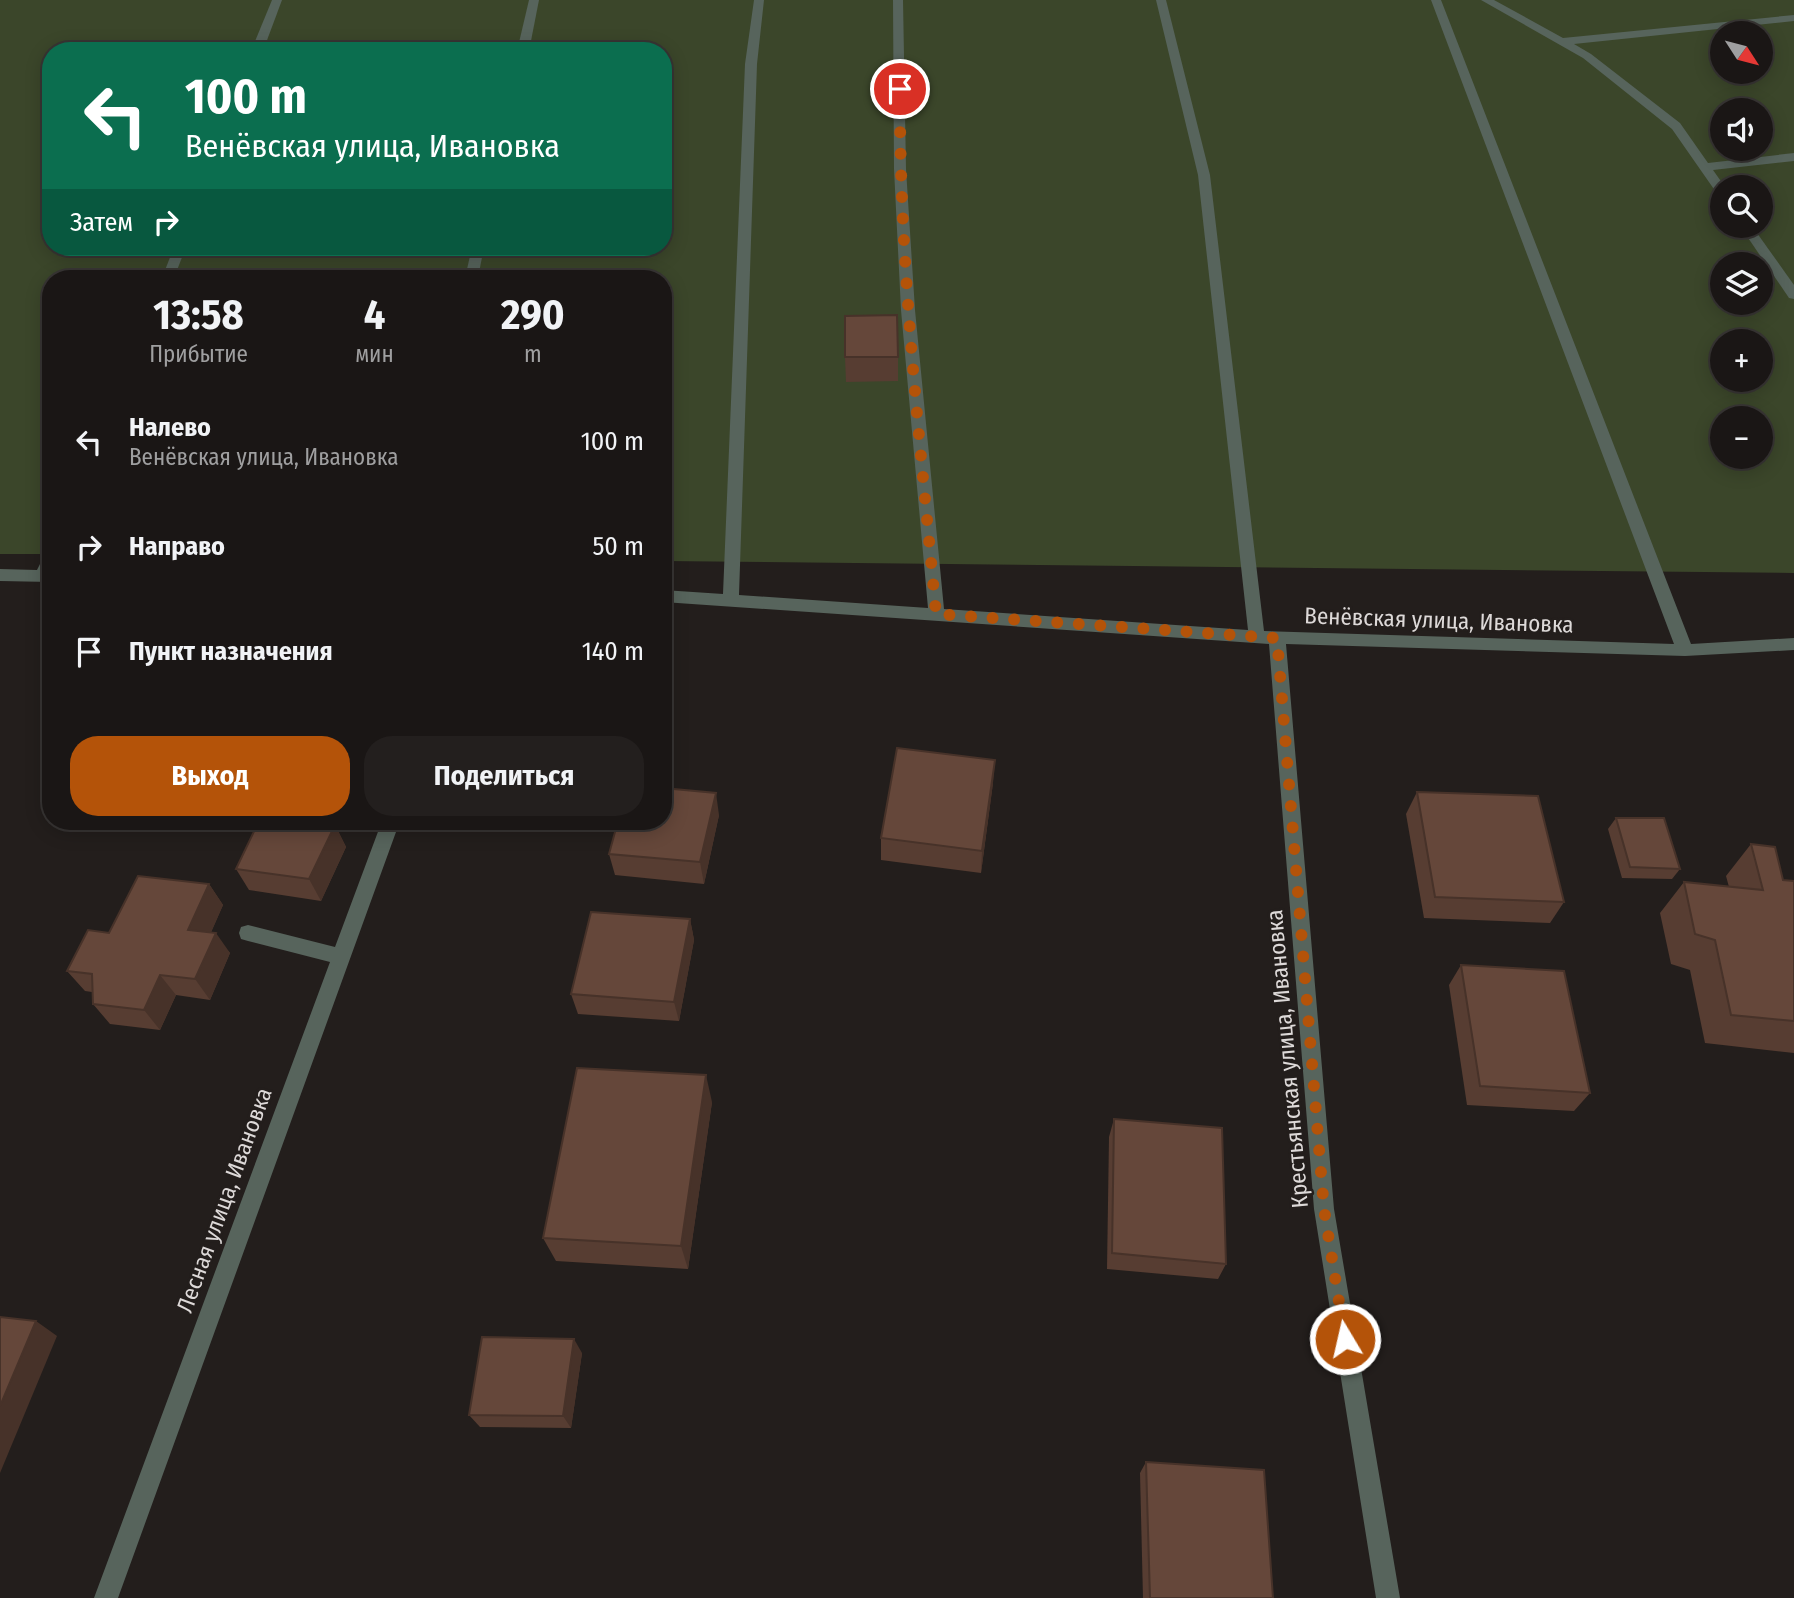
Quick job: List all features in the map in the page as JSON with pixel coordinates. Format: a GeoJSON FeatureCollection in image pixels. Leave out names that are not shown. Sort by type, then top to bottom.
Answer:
{"type":"FeatureCollection","features":[{"type":"Feature","properties":{"kind":"street"},"geometry":{"type":"LineString","coordinates":[[260,42],[276,0]]}},
{"type":"Feature","properties":{"kind":"street"},"geometry":{"type":"LineString","coordinates":[[525,42],[534,0]]}},
{"type":"Feature","properties":{"kind":"street"},"geometry":{"type":"LineString","coordinates":[[731,600],[751,64],[759,0]]}},
{"type":"Feature","properties":{"kind":"street"},"geometry":{"type":"LineString","coordinates":[[898,0],[900,169],[908,310],[936,614]]}},
{"type":"Feature","properties":{"kind":"street","name":"Крестьянская улица, Ивановка"},"geometry":{"type":"LineString","coordinates":[[1161,0],[1204,175],[1267,637],[1324,1209],[1388,1598]]}},
{"type":"Feature","properties":{"kind":"street"},"geometry":{"type":"LineString","coordinates":[[1436,0],[1685,650]]}},
{"type":"Feature","properties":{"kind":"street"},"geometry":{"type":"LineString","coordinates":[[1486,0],[1587,56],[1676,126],[1710,175]]}},
{"type":"Feature","properties":{"kind":"street"},"geometry":{"type":"LineString","coordinates":[[1561,42],[1794,18]]}},
{"type":"Feature","properties":{"kind":"street"},"geometry":{"type":"LineString","coordinates":[[1705,167],[1794,157]]}},
{"type":"Feature","properties":{"kind":"street"},"geometry":{"type":"LineString","coordinates":[[1754,238],[1794,295]]}},
{"type":"Feature","properties":{"kind":"street"},"geometry":{"type":"LineString","coordinates":[[0,575],[42,576]]}},
{"type":"Feature","properties":{"kind":"street","name":"Венёвская улица, Ивановка"},"geometry":{"type":"LineString","coordinates":[[672,597],[1267,637],[1685,650],[1794,644]]}},
{"type":"Feature","properties":{"kind":"street","name":"Лесная улица, Ивановка"},"geometry":{"type":"LineString","coordinates":[[106,1598],[388,830]]}},
{"type":"Feature","properties":{"kind":"street"},"geometry":{"type":"LineString","coordinates":[[248,933],[341,957]]}},
{"type":"Feature","properties":{"kind":"green space"},"geometry":{"type":"Polygon","coordinates":[[[0,0],[1794,0],[1794,573],[672,561],[672,270],[42,270],[42,554],[0,554],[0,0]]]}},
{"type":"Feature","properties":{"kind":"building"},"geometry":{"type":"Polygon","coordinates":[[[897,315],[898,357],[845,357],[845,316],[897,315]]]}},
{"type":"Feature","properties":{"kind":"building"},"geometry":{"type":"Polygon","coordinates":[[[897,748],[995,760],[982,851],[881,838],[897,748]]]}},
{"type":"Feature","properties":{"kind":"building"},"geometry":{"type":"Polygon","coordinates":[[[672,789],[716,793],[700,862],[609,854],[616,830],[672,830],[672,789]]]}},
{"type":"Feature","properties":{"kind":"building"},"geometry":{"type":"Polygon","coordinates":[[[1417,792],[1538,796],[1564,902],[1435,897],[1417,792]]]}},
{"type":"Feature","properties":{"kind":"building"},"geometry":{"type":"Polygon","coordinates":[[[1616,818],[1664,818],[1680,869],[1630,867],[1616,818]]]}},
{"type":"Feature","properties":{"kind":"building"},"geometry":{"type":"Polygon","coordinates":[[[255,830],[333,830],[309,879],[236,869],[255,830]]]}},
{"type":"Feature","properties":{"kind":"building"},"geometry":{"type":"Polygon","coordinates":[[[1751,844],[1775,847],[1783,880],[1794,881],[1794,1021],[1731,1015],[1715,940],[1695,934],[1684,882],[1763,890],[1751,844]]]}},
{"type":"Feature","properties":{"kind":"building"},"geometry":{"type":"Polygon","coordinates":[[[138,876],[209,884],[188,930],[216,933],[195,979],[160,975],[144,1010],[93,1004],[92,974],[67,971],[88,930],[109,933],[138,876]]]}},
{"type":"Feature","properties":{"kind":"building"},"geometry":{"type":"Polygon","coordinates":[[[591,912],[690,919],[674,1002],[571,994],[591,912]]]}},
{"type":"Feature","properties":{"kind":"building"},"geometry":{"type":"Polygon","coordinates":[[[1461,965],[1564,971],[1590,1093],[1480,1086],[1461,965]]]}},
{"type":"Feature","properties":{"kind":"building"},"geometry":{"type":"Polygon","coordinates":[[[577,1068],[706,1075],[681,1246],[543,1238],[577,1068]]]}},
{"type":"Feature","properties":{"kind":"building"},"geometry":{"type":"Polygon","coordinates":[[[1114,1119],[1222,1128],[1226,1264],[1112,1253],[1114,1119]]]}},
{"type":"Feature","properties":{"kind":"building"},"geometry":{"type":"Polygon","coordinates":[[[0,1317],[36,1321],[0,1406],[0,1317]]]}},
{"type":"Feature","properties":{"kind":"building"},"geometry":{"type":"Polygon","coordinates":[[[482,1337],[574,1339],[563,1416],[469,1415],[482,1337]]]}},
{"type":"Feature","properties":{"kind":"building"},"geometry":{"type":"Polygon","coordinates":[[[1146,1462],[1264,1470],[1273,1598],[1150,1598],[1146,1462]]]}},
{"type":"Feature","properties":{"kind":"route"},"geometry":{"type":"LineString","coordinates":[[900,89],[900,169],[908,310],[936,614],[1277,638],[1324,1209],[1345,1339]]}}]}
